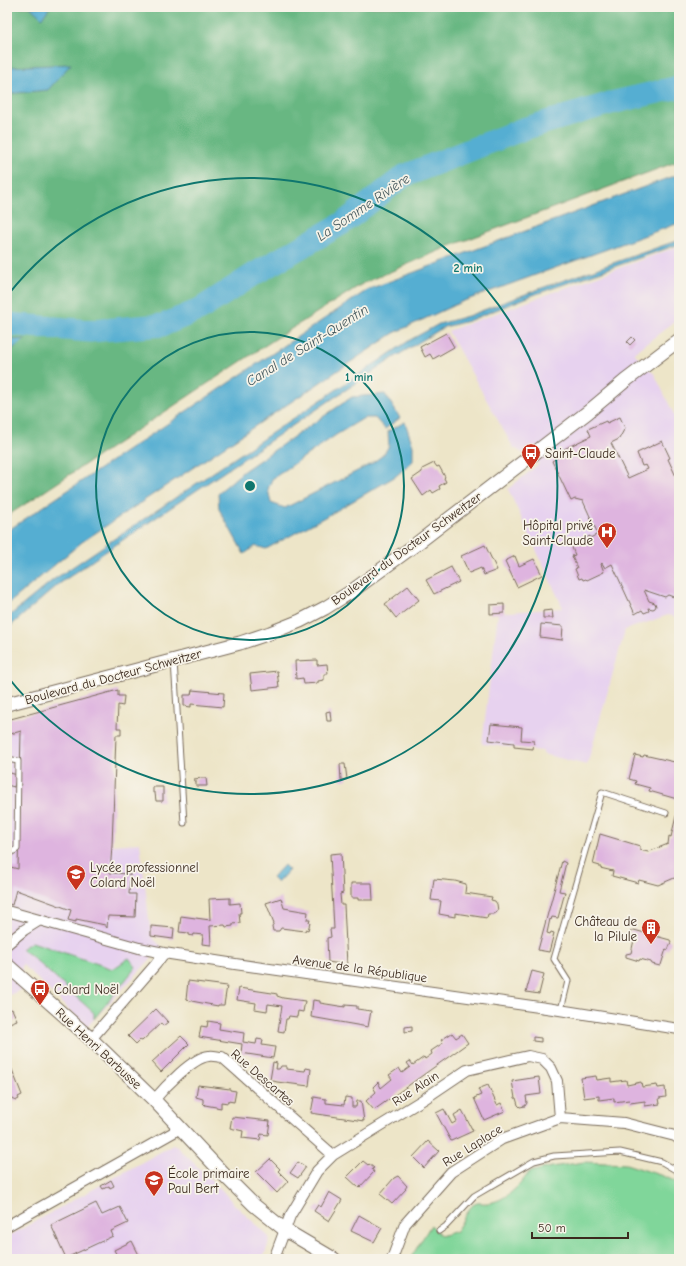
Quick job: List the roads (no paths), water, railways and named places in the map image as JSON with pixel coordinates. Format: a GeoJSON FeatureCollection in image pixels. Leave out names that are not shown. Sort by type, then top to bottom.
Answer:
{"type":"FeatureCollection","features":[{"type":"Feature","properties":{"kind":"street","name":"Boulevard du Docteur Schweitzer"},"geometry":{"type":"LineString","coordinates":[[7,704],[240,643],[300,621],[352,591],[415,545],[679,340]]}},
{"type":"Feature","properties":{"kind":"street","name":"Avenue de la République"},"geometry":{"type":"LineString","coordinates":[[7,911],[138,948],[164,953],[561,1010],[679,1029]]}},
{"type":"Feature","properties":{"kind":"street"},"geometry":{"type":"LineString","coordinates":[[7,944],[24,930],[40,920]]}},
{"type":"Feature","properties":{"kind":"street"},"geometry":{"type":"LineString","coordinates":[[91,1039],[164,953]]}},
{"type":"Feature","properties":{"kind":"street","name":"Rue Henri Barbusse"},"geometry":{"type":"LineString","coordinates":[[7,965],[91,1039],[154,1100],[176,1125],[254,1205],[285,1230]]}},
{"type":"Feature","properties":{"kind":"street","name":"Rue Descartes"},"geometry":{"type":"LineString","coordinates":[[154,1100],[191,1064],[209,1056],[222,1057],[333,1155]]}},
{"type":"Feature","properties":{"kind":"street","name":"Rue Alain"},"geometry":{"type":"LineString","coordinates":[[274,1259],[290,1216],[316,1171],[333,1155],[467,1070],[514,1058],[528,1056],[542,1059],[551,1068],[557,1081],[560,1118]]}},
{"type":"Feature","properties":{"kind":"street","name":"Rue Laplace"},"geometry":{"type":"LineString","coordinates":[[392,1259],[406,1224],[451,1172],[502,1139],[560,1118],[624,1123],[675,1136],[679,1139]]}},
{"type":"Feature","properties":{"kind":"street"},"geometry":{"type":"LineString","coordinates":[[7,1226],[174,1132],[176,1125]]}},
{"type":"Feature","properties":{"kind":"street"},"geometry":{"type":"LineString","coordinates":[[285,1230],[334,1259]]}},
{"type":"Feature","properties":{"kind":"lane"},"geometry":{"type":"LineString","coordinates":[[174,660],[184,823]]}},
{"type":"Feature","properties":{"kind":"lane"},"geometry":{"type":"LineString","coordinates":[[7,759],[18,761],[17,849],[7,855]]}},
{"type":"Feature","properties":{"kind":"lane"},"geometry":{"type":"LineString","coordinates":[[561,1010],[568,980],[554,959],[602,792],[666,813]]}},
{"type":"Feature","properties":{"kind":"lane"},"geometry":{"type":"LineString","coordinates":[[439,1230],[446,1226],[474,1196],[534,1161],[554,1156],[620,1152],[662,1162],[679,1172]]}},
{"type":"Feature","properties":{"kind":"water"},"geometry":{"type":"Polygon","coordinates":[[[30,7],[50,7],[42,18],[30,7]]]}},
{"type":"Feature","properties":{"kind":"water"},"geometry":{"type":"Polygon","coordinates":[[[71,64],[48,90],[7,94],[7,67],[71,64]]]}},
{"type":"Feature","properties":{"kind":"water","name":"Canal de Saint-Quentin"},"geometry":{"type":"Polygon","coordinates":[[[679,174],[679,223],[461,302],[394,333],[82,542],[7,605],[7,531],[369,289],[679,174]]]}},
{"type":"Feature","properties":{"kind":"water"},"geometry":{"type":"Polygon","coordinates":[[[679,240],[679,244],[533,295],[468,321],[444,327],[395,357],[102,554],[59,584],[7,629],[7,618],[53,580],[410,340],[439,324],[468,316],[539,289],[679,240]]]}},
{"type":"Feature","properties":{"kind":"water"},"geometry":{"type":"Polygon","coordinates":[[[26,339],[7,353],[7,340],[26,339]]]}},
{"type":"Feature","properties":{"kind":"water"},"geometry":{"type":"Polygon","coordinates":[[[385,394],[400,418],[385,429],[375,418],[364,418],[336,435],[272,479],[268,489],[271,503],[285,508],[371,464],[383,455],[389,446],[388,431],[405,422],[413,446],[413,461],[396,476],[334,512],[266,549],[256,546],[244,554],[219,509],[218,493],[245,470],[352,397],[385,394]]]}},
{"type":"Feature","properties":{"kind":"water"},"geometry":{"type":"Polygon","coordinates":[[[284,865],[289,870],[277,883],[272,878],[284,865]]]}},
{"type":"Feature","properties":{"kind":"waterway","name":"La Somme Rivière"},"geometry":{"type":"LineString","coordinates":[[7,324],[90,331],[163,325],[199,310],[256,273],[343,223],[404,176],[523,129],[611,103],[679,87]]}},
{"type":"Feature","properties":{"kind":"place","name":"Saint-Claude"},"geometry":{"type":"Point","coordinates":[531,470]}},
{"type":"Feature","properties":{"kind":"place","name":"Hôpital privé Saint-Claude"},"geometry":{"type":"Point","coordinates":[607,549]}},
{"type":"Feature","properties":{"kind":"place","name":"Lycée professionnel Colard Noël"},"geometry":{"type":"Point","coordinates":[76,891]}},
{"type":"Feature","properties":{"kind":"place","name":"Château de la Pilule"},"geometry":{"type":"Point","coordinates":[651,945]}},
{"type":"Feature","properties":{"kind":"place","name":"Colard Noël"},"geometry":{"type":"Point","coordinates":[40,1006]}},
{"type":"Feature","properties":{"kind":"place","name":"École primaire Paul Bert"},"geometry":{"type":"Point","coordinates":[154,1197]}}]}
